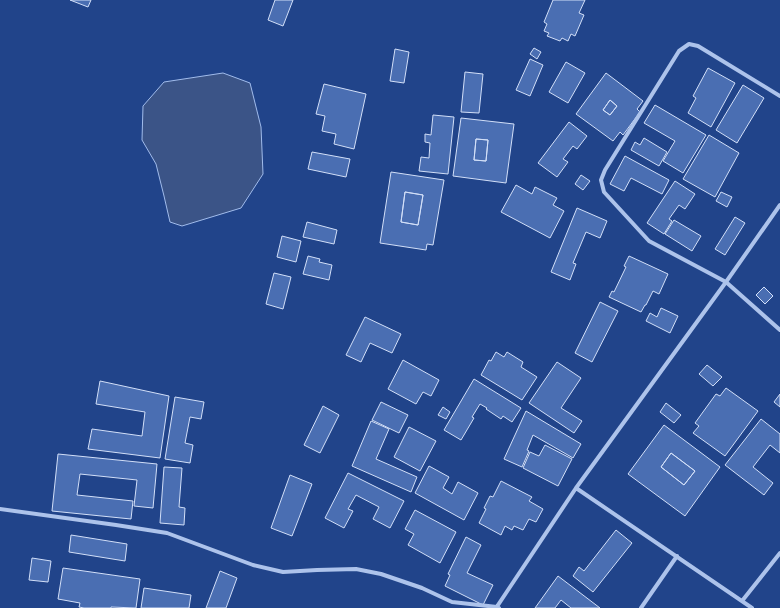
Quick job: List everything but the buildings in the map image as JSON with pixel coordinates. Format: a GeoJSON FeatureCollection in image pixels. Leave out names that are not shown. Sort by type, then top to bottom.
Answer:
{"type":"FeatureCollection","features":[{"type":"Feature","properties":{"kind":"street"},"geometry":{"type":"LineString","coordinates":[[780,96],[698,46],[689,44],[679,51],[605,170],[601,180],[604,192],[649,241],[726,282],[780,330]]}},
{"type":"Feature","properties":{"kind":"street"},"geometry":{"type":"LineString","coordinates":[[0,509],[167,533],[253,566],[284,572],[356,569],[381,574],[422,588],[452,602],[498,608],[576,488],[726,282],[780,205]]}},
{"type":"Feature","properties":{"kind":"street"},"geometry":{"type":"LineString","coordinates":[[576,488],[752,608]]}},
{"type":"Feature","properties":{"kind":"street"},"geometry":{"type":"LineString","coordinates":[[742,601],[780,554]]}},
{"type":"Feature","properties":{"kind":"street"},"geometry":{"type":"LineString","coordinates":[[641,608],[676,556]]}},
{"type":"Feature","properties":{"kind":"water"},"geometry":{"type":"Polygon","coordinates":[[[223,73],[250,83],[261,127],[263,174],[241,208],[182,226],[170,222],[156,164],[142,140],[143,106],[164,82],[223,73]]]}}]}
